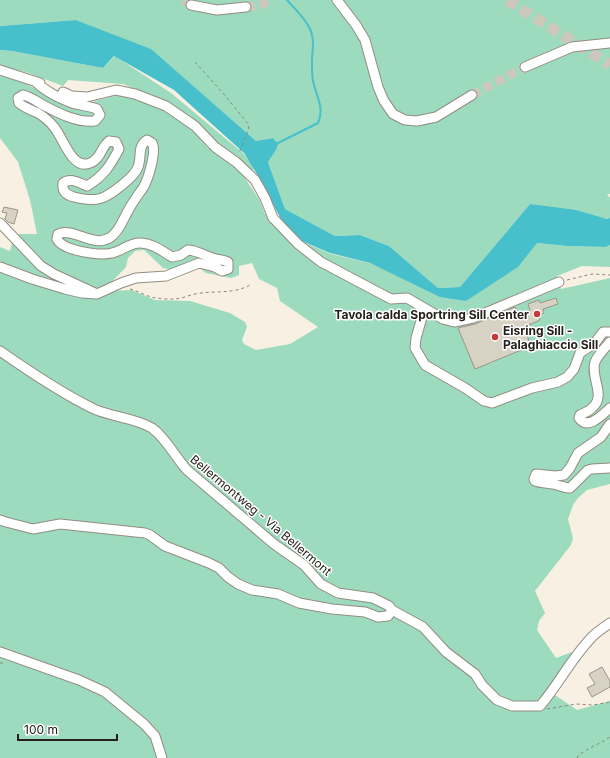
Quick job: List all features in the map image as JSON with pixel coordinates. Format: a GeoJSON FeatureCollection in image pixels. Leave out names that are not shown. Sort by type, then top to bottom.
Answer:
{"type":"FeatureCollection","features":[{"type":"Feature","properties":{"kind":"street"},"geometry":{"type":"LineString","coordinates":[[337,0],[356,25],[365,40],[378,86],[384,101],[393,114],[405,120],[417,121],[436,117],[472,95]]}},
{"type":"Feature","properties":{"kind":"street"},"geometry":{"type":"LineString","coordinates":[[191,5],[217,10],[246,7]]}},
{"type":"Feature","properties":{"kind":"street"},"geometry":{"type":"LineString","coordinates":[[525,67],[572,47],[610,43]]}},
{"type":"Feature","properties":{"kind":"street"},"geometry":{"type":"LineString","coordinates":[[0,70],[46,84],[72,96],[87,97],[116,90],[135,94],[166,106],[195,126],[215,148],[236,162],[258,184],[273,218],[298,244],[321,262],[391,299],[408,298],[442,319],[454,322],[473,318],[559,282]]}},
{"type":"Feature","properties":{"kind":"street"},"geometry":{"type":"LineString","coordinates":[[0,267],[65,289],[82,293],[98,294],[120,283],[136,278],[166,276],[199,263],[215,267],[222,271],[228,269],[228,262],[222,259],[216,259],[198,251],[188,250],[181,255],[172,257],[151,244],[140,242],[114,253],[104,254],[83,251],[67,247],[59,243],[57,239],[58,234],[64,232],[85,239],[101,240],[111,237],[119,229],[125,216],[144,186],[150,172],[154,148],[152,142],[147,140],[142,142],[138,167],[132,177],[108,196],[101,199],[87,200],[72,197],[62,188],[63,183],[67,180],[72,180],[87,186],[98,180],[107,171],[119,149],[116,142],[109,141],[105,144],[95,161],[88,164],[79,163],[70,155],[55,128],[39,114],[19,103],[18,98],[23,95],[29,96],[42,105],[74,119],[85,122],[96,121],[100,115],[97,109],[75,104],[44,90],[36,82]]}},
{"type":"Feature","properties":{"kind":"street"},"geometry":{"type":"LineString","coordinates":[[0,223],[42,266],[54,274],[98,294]]}},
{"type":"Feature","properties":{"kind":"street"},"geometry":{"type":"LineString","coordinates":[[422,307],[423,314],[416,338],[416,348],[425,364],[484,401],[492,403],[532,388],[563,379],[572,373],[580,353],[594,344],[603,332],[610,332]]}},
{"type":"Feature","properties":{"kind":"street"},"geometry":{"type":"LineString","coordinates":[[610,342],[595,363],[595,378],[599,392],[597,402],[594,407],[579,418],[588,423],[595,420],[610,408]]}},
{"type":"Feature","properties":{"kind":"street","name":"Bellermontweg - Via Bellermont"},"geometry":{"type":"LineString","coordinates":[[0,351],[48,383],[93,408],[151,428],[159,434],[187,470],[274,544],[304,565],[321,584],[338,593],[373,598],[390,606],[392,610],[423,627],[446,652],[476,674],[482,685],[497,700],[512,706],[540,706]]}},
{"type":"Feature","properties":{"kind":"street"},"geometry":{"type":"LineString","coordinates":[[610,424],[601,436],[578,453],[570,468],[564,475],[555,476],[536,474],[534,479],[535,481],[570,488],[588,470],[592,468],[610,468]]}},
{"type":"Feature","properties":{"kind":"street"},"geometry":{"type":"LineString","coordinates":[[0,520],[33,529],[60,524],[145,533],[165,546],[196,557],[219,568],[238,584],[252,590],[278,594],[307,605],[343,611],[365,612],[378,617],[388,616],[392,610]]}},
{"type":"Feature","properties":{"kind":"street"},"geometry":{"type":"LineString","coordinates":[[540,706],[580,650],[593,636],[610,623]]}},
{"type":"Feature","properties":{"kind":"street"},"geometry":{"type":"LineString","coordinates":[[0,652],[79,680],[105,692],[139,720],[155,736],[162,758]]}},
{"type":"Feature","properties":{"kind":"path"},"geometry":{"type":"LineString","coordinates":[[195,62],[249,125],[236,162]]}},
{"type":"Feature","properties":{"kind":"path"},"geometry":{"type":"LineString","coordinates":[[559,282],[592,274],[610,275]]}},
{"type":"Feature","properties":{"kind":"path"},"geometry":{"type":"LineString","coordinates":[[130,289],[138,290],[154,298],[172,300],[196,294],[229,292],[246,288],[252,284]]}},
{"type":"Feature","properties":{"kind":"path"},"geometry":{"type":"LineString","coordinates":[[540,706],[547,709],[576,704],[593,706],[610,702]]}},
{"type":"Feature","properties":{"kind":"path"},"geometry":{"type":"LineString","coordinates":[[577,758],[584,751],[600,744],[610,737]]}},
{"type":"Feature","properties":{"kind":"green space"},"geometry":{"type":"Polygon","coordinates":[[[0,0],[610,0],[610,194],[607,194],[610,198],[610,218],[608,219],[530,204],[460,287],[438,288],[389,246],[360,235],[335,236],[285,209],[268,162],[276,150],[273,138],[256,141],[150,49],[76,20],[0,26],[0,0]]]}},
{"type":"Feature","properties":{"kind":"green space"},"geometry":{"type":"Polygon","coordinates":[[[0,50],[103,68],[115,56],[171,93],[243,153],[254,168],[251,172],[167,102],[123,84],[68,80],[63,86],[26,72],[0,66],[0,50]]]}},
{"type":"Feature","properties":{"kind":"green space"},"geometry":{"type":"Polygon","coordinates":[[[0,74],[16,78],[21,82],[73,105],[87,108],[95,101],[123,94],[160,108],[192,130],[208,148],[236,168],[245,178],[260,201],[265,214],[289,236],[331,254],[369,263],[466,301],[537,243],[567,246],[606,247],[610,245],[610,267],[582,266],[557,276],[561,289],[610,278],[610,484],[587,490],[573,505],[568,519],[573,538],[571,545],[535,591],[545,613],[539,621],[537,630],[556,658],[580,649],[549,691],[577,710],[610,701],[610,758],[0,758],[0,247],[10,251],[14,234],[37,234],[30,200],[18,162],[0,138],[0,74]],[[144,250],[135,251],[128,258],[126,267],[103,291],[132,290],[155,300],[190,301],[230,313],[245,322],[247,327],[242,340],[244,344],[256,350],[290,344],[318,327],[280,301],[277,288],[259,279],[252,263],[239,266],[239,275],[231,278],[206,273],[198,267],[182,272],[163,268],[144,250]]]}},
{"type":"Feature","properties":{"kind":"water"},"geometry":{"type":"Polygon","coordinates":[[[76,20],[151,49],[256,141],[273,138],[278,144],[268,162],[285,209],[335,236],[360,235],[389,246],[438,288],[460,287],[530,204],[576,210],[607,219],[610,218],[610,245],[606,247],[567,246],[537,243],[518,267],[466,301],[440,297],[370,263],[330,253],[290,236],[244,153],[174,90],[114,56],[103,68],[0,50],[0,26],[76,20]]]}},
{"type":"Feature","properties":{"kind":"building"},"geometry":{"type":"Polygon","coordinates":[[[4,207],[18,210],[14,224],[5,219],[7,213],[2,212],[4,207]]]}},
{"type":"Feature","properties":{"kind":"building","name":"Eisring Sill - Palaghiaccio Sill"},"geometry":{"type":"Polygon","coordinates":[[[556,298],[558,304],[543,309],[544,313],[538,316],[540,320],[524,327],[531,346],[475,369],[458,328],[475,324],[515,307],[518,314],[530,310],[528,304],[539,300],[540,303],[556,298]]]}},
{"type":"Feature","properties":{"kind":"building"},"geometry":{"type":"Polygon","coordinates":[[[602,667],[610,681],[610,687],[592,697],[587,688],[595,684],[589,674],[602,667]]]}},
{"type":"Feature","properties":{"kind":"waterway"},"geometry":{"type":"LineString","coordinates":[[276,144],[318,123],[321,112],[312,77],[312,34],[300,14],[287,0]]}},
{"type":"Feature","properties":{"kind":"tunnel"},"geometry":{"type":"LineString","coordinates":[[183,0],[191,5]]}},
{"type":"Feature","properties":{"kind":"tunnel"},"geometry":{"type":"LineString","coordinates":[[246,7],[263,4],[269,0]]}},
{"type":"Feature","properties":{"kind":"tunnel"},"geometry":{"type":"LineString","coordinates":[[507,0],[610,65]]}},
{"type":"Feature","properties":{"kind":"tunnel"},"geometry":{"type":"LineString","coordinates":[[472,95],[525,67]]}},
{"type":"Feature","properties":{"kind":"place","name":"Tavola calda Sportring Sill Center"},"geometry":{"type":"Point","coordinates":[537,314]}},
{"type":"Feature","properties":{"kind":"place","name":"Eisring Sill - Palaghiaccio Sill"},"geometry":{"type":"Point","coordinates":[495,337]}}]}
